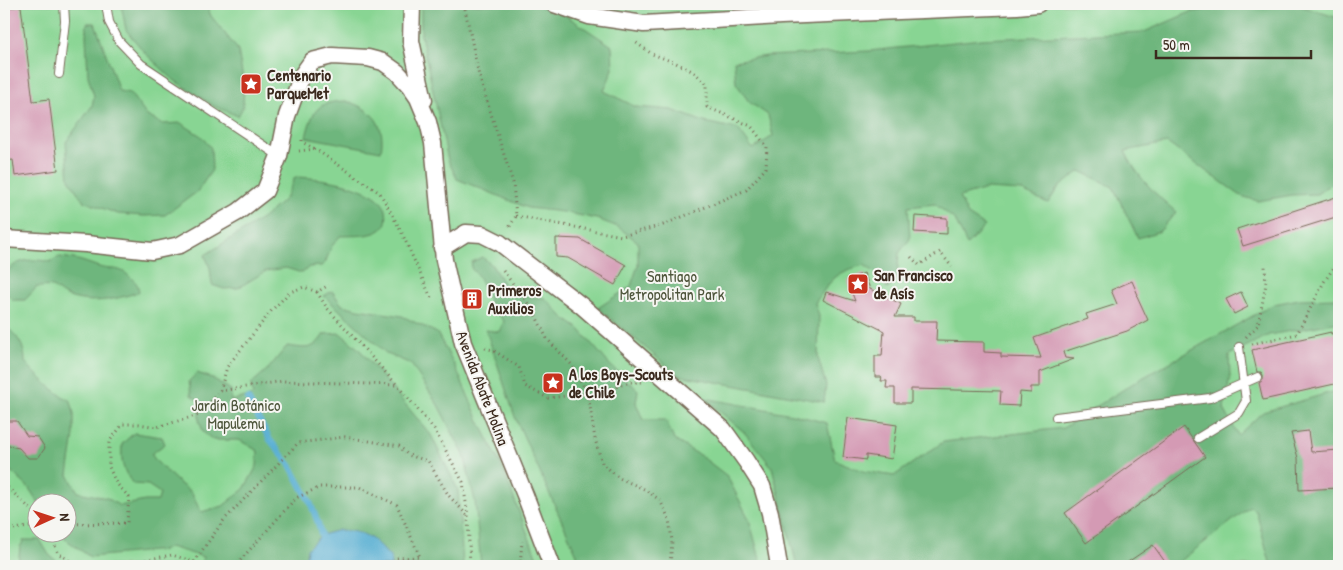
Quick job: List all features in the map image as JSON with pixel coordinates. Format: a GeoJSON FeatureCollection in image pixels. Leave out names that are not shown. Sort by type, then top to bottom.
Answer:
{"type":"FeatureCollection","features":[{"type":"Feature","properties":{"kind":"street"},"geometry":{"type":"LineString","coordinates":[[412,4],[411,41],[428,122]]}},
{"type":"Feature","properties":{"kind":"street"},"geometry":{"type":"LineString","coordinates":[[554,4],[589,16],[644,24],[1038,4]]}},
{"type":"Feature","properties":{"kind":"street"},"geometry":{"type":"LineString","coordinates":[[4,239],[86,244],[152,251],[180,245],[238,212],[265,191],[279,156],[287,116],[302,74],[312,61],[332,56],[368,58],[383,62],[397,72],[409,85],[418,98],[428,122]]}},
{"type":"Feature","properties":{"kind":"street","name":"Avenida Abate Molina"},"geometry":{"type":"LineString","coordinates":[[428,122],[433,143],[442,248],[463,343],[552,566]]}},
{"type":"Feature","properties":{"kind":"street"},"geometry":{"type":"LineString","coordinates":[[442,248],[466,233],[482,234],[500,243],[582,306],[723,429],[762,486],[770,513],[780,566]]}},
{"type":"Feature","properties":{"kind":"lane"},"geometry":{"type":"LineString","coordinates":[[59,74],[65,21],[64,4]]}},
{"type":"Feature","properties":{"kind":"lane"},"geometry":{"type":"LineString","coordinates":[[106,4],[110,22],[119,41],[141,64],[279,156]]}},
{"type":"Feature","properties":{"kind":"lane"},"geometry":{"type":"LineString","coordinates":[[403,4],[411,41]]}},
{"type":"Feature","properties":{"kind":"lane"},"geometry":{"type":"LineString","coordinates":[[1198,438],[1239,413],[1246,401],[1239,347]]}},
{"type":"Feature","properties":{"kind":"lane"},"geometry":{"type":"LineString","coordinates":[[1056,417],[1210,398],[1258,377]]}},
{"type":"Feature","properties":{"kind":"path"},"geometry":{"type":"LineString","coordinates":[[516,216],[622,236],[663,225],[746,190],[766,168],[767,147],[751,126],[706,108],[707,84],[694,72],[652,54],[631,39],[644,24]]}},
{"type":"Feature","properties":{"kind":"path"},"geometry":{"type":"LineString","coordinates":[[296,151],[315,149],[380,194],[401,231],[434,304]]}},
{"type":"Feature","properties":{"kind":"path"},"geometry":{"type":"LineString","coordinates":[[910,257],[919,265],[940,252],[952,267]]}},
{"type":"Feature","properties":{"kind":"path"},"geometry":{"type":"LineString","coordinates":[[1239,347],[1297,334],[1324,282],[1339,260]]}},
{"type":"Feature","properties":{"kind":"path"},"geometry":{"type":"LineString","coordinates":[[1239,347],[1243,340],[1258,325],[1266,284],[1265,266]]}},
{"type":"Feature","properties":{"kind":"path"},"geometry":{"type":"LineString","coordinates":[[317,292],[329,285]]}},
{"type":"Feature","properties":{"kind":"path"},"geometry":{"type":"LineString","coordinates":[[78,524],[127,523],[129,497],[116,483],[109,467],[109,442],[123,424],[157,427],[200,415],[220,391],[227,368],[278,304],[290,292],[304,287],[317,292],[327,308],[398,385],[434,429],[463,482],[468,516],[470,566]]}},
{"type":"Feature","properties":{"kind":"path"},"geometry":{"type":"LineString","coordinates":[[463,343],[493,350],[519,367],[525,386],[548,398],[601,392],[630,382],[642,382]]}},
{"type":"Feature","properties":{"kind":"path"},"geometry":{"type":"LineString","coordinates":[[220,391],[284,381],[398,385]]}},
{"type":"Feature","properties":{"kind":"path"},"geometry":{"type":"LineString","coordinates":[[192,564],[224,520],[298,442],[345,437],[399,446],[408,455],[428,461],[449,496],[468,516]]}},
{"type":"Feature","properties":{"kind":"path"},"geometry":{"type":"LineString","coordinates":[[4,484],[28,507]]}},
{"type":"Feature","properties":{"kind":"path"},"geometry":{"type":"LineString","coordinates":[[237,564],[296,498],[320,487],[359,487],[397,505],[420,557],[395,558],[395,566]]}},
{"type":"Feature","properties":{"kind":"path"},"geometry":{"type":"LineString","coordinates":[[4,530],[28,527]]}},
{"type":"Feature","properties":{"kind":"path"},"geometry":{"type":"LineString","coordinates":[[54,542],[58,553],[77,566]]}},
{"type":"Feature","properties":{"kind":"path"},"geometry":{"type":"LineString","coordinates":[[111,566],[172,555],[192,564],[208,566]]}},
{"type":"Feature","properties":{"kind":"path"},"geometry":{"type":"LineString","coordinates":[[4,557],[8,562],[8,566]]}},
{"type":"Feature","properties":{"kind":"path"},"geometry":{"type":"LineString","coordinates":[[226,566],[237,564],[241,566]]}},
{"type":"Feature","properties":{"kind":"green space","name":"Santiago Metropolitan Park"},"geometry":{"type":"Polygon","coordinates":[[[4,4],[1339,4],[1339,566],[4,566],[4,4]]]}},
{"type":"Feature","properties":{"kind":"green space"},"geometry":{"type":"Polygon","coordinates":[[[121,4],[206,4],[211,16],[238,50],[244,85],[243,107],[238,116],[214,106],[174,80],[146,54],[126,30],[121,4]]]}},
{"type":"Feature","properties":{"kind":"green space"},"geometry":{"type":"Polygon","coordinates":[[[421,4],[534,4],[562,13],[612,46],[613,69],[604,91],[636,107],[672,110],[704,122],[738,129],[753,149],[773,136],[768,115],[749,102],[736,83],[734,61],[767,56],[869,51],[982,39],[1144,32],[1191,12],[1237,5],[1295,4],[1335,17],[1339,24],[1339,156],[1335,156],[1332,183],[1317,194],[1292,195],[1258,201],[1241,196],[1167,143],[1125,151],[1135,169],[1147,184],[1176,212],[1160,231],[1138,238],[1113,187],[1080,171],[1058,188],[1048,203],[1022,191],[987,189],[959,197],[968,215],[985,226],[967,245],[955,220],[935,204],[908,207],[910,239],[899,253],[897,277],[888,289],[877,274],[864,265],[840,274],[815,303],[819,316],[818,358],[826,385],[824,402],[678,375],[598,308],[631,286],[638,265],[638,242],[618,227],[597,219],[563,212],[528,208],[457,179],[448,160],[421,35],[421,4]]]}},
{"type":"Feature","properties":{"kind":"green space"},"geometry":{"type":"Polygon","coordinates":[[[87,23],[95,23],[119,91],[130,93],[147,116],[163,124],[181,123],[201,136],[211,148],[212,170],[197,192],[165,215],[118,214],[83,201],[69,179],[66,142],[92,106],[94,96],[88,76],[87,23]]]}},
{"type":"Feature","properties":{"kind":"green space"},"geometry":{"type":"Polygon","coordinates":[[[346,101],[363,108],[375,119],[381,132],[381,151],[306,137],[311,120],[317,109],[328,103],[346,101]]]}},
{"type":"Feature","properties":{"kind":"green space"},"geometry":{"type":"Polygon","coordinates":[[[295,177],[344,184],[374,195],[386,211],[384,227],[372,234],[340,236],[332,246],[325,263],[321,266],[309,267],[302,273],[286,268],[266,271],[238,288],[224,289],[212,285],[210,268],[205,255],[263,218],[285,199],[295,177]]]}},
{"type":"Feature","properties":{"kind":"green space"},"geometry":{"type":"Polygon","coordinates":[[[58,257],[123,271],[136,283],[139,292],[112,299],[93,301],[75,299],[50,287],[37,287],[25,300],[13,300],[4,291],[4,275],[13,266],[31,260],[50,262],[58,257]]]}},
{"type":"Feature","properties":{"kind":"green space"},"geometry":{"type":"Polygon","coordinates":[[[482,257],[491,264],[511,295],[545,298],[565,319],[578,328],[611,366],[638,390],[636,403],[643,420],[666,420],[674,440],[701,456],[727,476],[749,519],[762,566],[582,566],[515,417],[486,330],[500,332],[504,321],[492,307],[478,276],[471,268],[472,262],[482,257]]]}},
{"type":"Feature","properties":{"kind":"green space"},"geometry":{"type":"Polygon","coordinates":[[[332,291],[342,305],[402,316],[437,333],[455,366],[501,465],[540,566],[481,566],[475,501],[464,455],[438,405],[411,364],[387,354],[324,296],[332,291]]]}},
{"type":"Feature","properties":{"kind":"green space"},"geometry":{"type":"Polygon","coordinates":[[[1339,298],[1339,322],[1269,335],[1229,355],[1230,377],[1224,409],[1238,435],[1263,412],[1339,390],[1339,566],[1271,566],[1256,511],[1250,507],[1174,566],[797,566],[772,467],[744,432],[704,398],[792,414],[827,423],[835,460],[863,471],[894,476],[943,442],[1063,428],[1135,382],[1274,304],[1299,299],[1339,298]]]}},
{"type":"Feature","properties":{"kind":"green space"},"geometry":{"type":"Polygon","coordinates":[[[4,325],[22,345],[25,362],[46,384],[71,401],[74,414],[74,435],[68,475],[78,492],[31,492],[4,465],[4,325]]]}},
{"type":"Feature","properties":{"kind":"green space","name":"Jardín Botánico Mapulemu"},"geometry":{"type":"Polygon","coordinates":[[[340,333],[360,350],[431,435],[458,490],[463,566],[200,566],[203,557],[170,547],[164,550],[90,557],[69,542],[78,542],[78,492],[107,498],[120,506],[145,501],[158,501],[160,493],[148,485],[133,484],[129,479],[123,466],[122,444],[134,433],[162,437],[165,444],[151,454],[179,483],[191,492],[201,512],[223,506],[244,489],[257,466],[258,451],[239,440],[213,440],[203,432],[199,420],[199,401],[191,395],[189,381],[197,373],[212,378],[231,390],[231,401],[253,395],[251,384],[269,368],[287,346],[308,348],[316,344],[324,334],[340,333]]]}},
{"type":"Feature","properties":{"kind":"green space"},"geometry":{"type":"Polygon","coordinates":[[[24,540],[28,540],[28,542],[41,542],[49,555],[63,566],[18,566],[20,547],[24,540]]]}},
{"type":"Feature","properties":{"kind":"water"},"geometry":{"type":"Polygon","coordinates":[[[339,530],[357,532],[374,540],[391,558],[391,566],[304,566],[307,549],[321,535],[339,530]]]}},
{"type":"Feature","properties":{"kind":"building"},"geometry":{"type":"Polygon","coordinates":[[[21,6],[33,101],[49,99],[58,170],[15,176],[13,160],[4,161],[4,8],[21,6]]]}},
{"type":"Feature","properties":{"kind":"building"},"geometry":{"type":"Polygon","coordinates":[[[1339,196],[1339,216],[1243,246],[1237,229],[1339,196]]]}},
{"type":"Feature","properties":{"kind":"building"},"geometry":{"type":"Polygon","coordinates":[[[915,216],[947,218],[947,234],[914,232],[915,216]]]}},
{"type":"Feature","properties":{"kind":"building"},"geometry":{"type":"Polygon","coordinates":[[[556,238],[580,239],[626,265],[615,285],[568,258],[556,257],[556,238]]]}},
{"type":"Feature","properties":{"kind":"building"},"geometry":{"type":"Polygon","coordinates":[[[864,273],[870,289],[901,304],[895,317],[914,317],[914,321],[937,321],[936,341],[984,342],[984,352],[1001,353],[1001,357],[1041,358],[1034,338],[1088,319],[1086,314],[1117,304],[1111,290],[1132,281],[1148,320],[1127,331],[1063,352],[1065,358],[1074,359],[1040,372],[1040,387],[1031,387],[1031,393],[1020,392],[1019,406],[1000,405],[1001,391],[911,389],[911,403],[895,403],[895,388],[886,388],[887,381],[881,381],[882,377],[875,377],[875,356],[882,356],[884,331],[823,300],[826,292],[855,301],[847,280],[864,273]]]}},
{"type":"Feature","properties":{"kind":"building"},"geometry":{"type":"Polygon","coordinates":[[[1241,292],[1248,307],[1234,314],[1226,299],[1241,292]]]}},
{"type":"Feature","properties":{"kind":"building"},"geometry":{"type":"Polygon","coordinates":[[[1331,332],[1331,334],[1339,332],[1339,383],[1263,400],[1259,383],[1263,380],[1263,375],[1261,372],[1257,372],[1252,350],[1331,332]]]}},
{"type":"Feature","properties":{"kind":"building"},"geometry":{"type":"Polygon","coordinates":[[[848,418],[897,425],[892,459],[866,455],[866,460],[843,457],[848,418]]]}},
{"type":"Feature","properties":{"kind":"building"},"geometry":{"type":"Polygon","coordinates":[[[4,421],[17,421],[27,436],[38,437],[45,448],[38,458],[28,458],[19,448],[4,445],[4,421]]]}},
{"type":"Feature","properties":{"kind":"building"},"geometry":{"type":"Polygon","coordinates":[[[1184,427],[1205,457],[1086,543],[1065,513],[1184,427]]]}},
{"type":"Feature","properties":{"kind":"building"},"geometry":{"type":"Polygon","coordinates":[[[1308,431],[1311,452],[1339,450],[1339,488],[1299,490],[1298,458],[1291,433],[1308,431]]]}},
{"type":"Feature","properties":{"kind":"building"},"geometry":{"type":"Polygon","coordinates":[[[1153,545],[1168,566],[1122,566],[1153,545]]]}},
{"type":"Feature","properties":{"kind":"waterway"},"geometry":{"type":"LineString","coordinates":[[248,399],[270,440],[290,465],[310,502],[321,535]]}},
{"type":"Feature","properties":{"kind":"place","name":"Centenario ParqueMet"},"geometry":{"type":"Point","coordinates":[251,84]}},
{"type":"Feature","properties":{"kind":"place","name":"San Francisco de Asís"},"geometry":{"type":"Point","coordinates":[858,284]}},
{"type":"Feature","properties":{"kind":"place","name":"Primeros Auxilios"},"geometry":{"type":"Point","coordinates":[472,299]}},
{"type":"Feature","properties":{"kind":"place","name":"A los Boys-Scouts de Chile"},"geometry":{"type":"Point","coordinates":[553,383]}}]}
